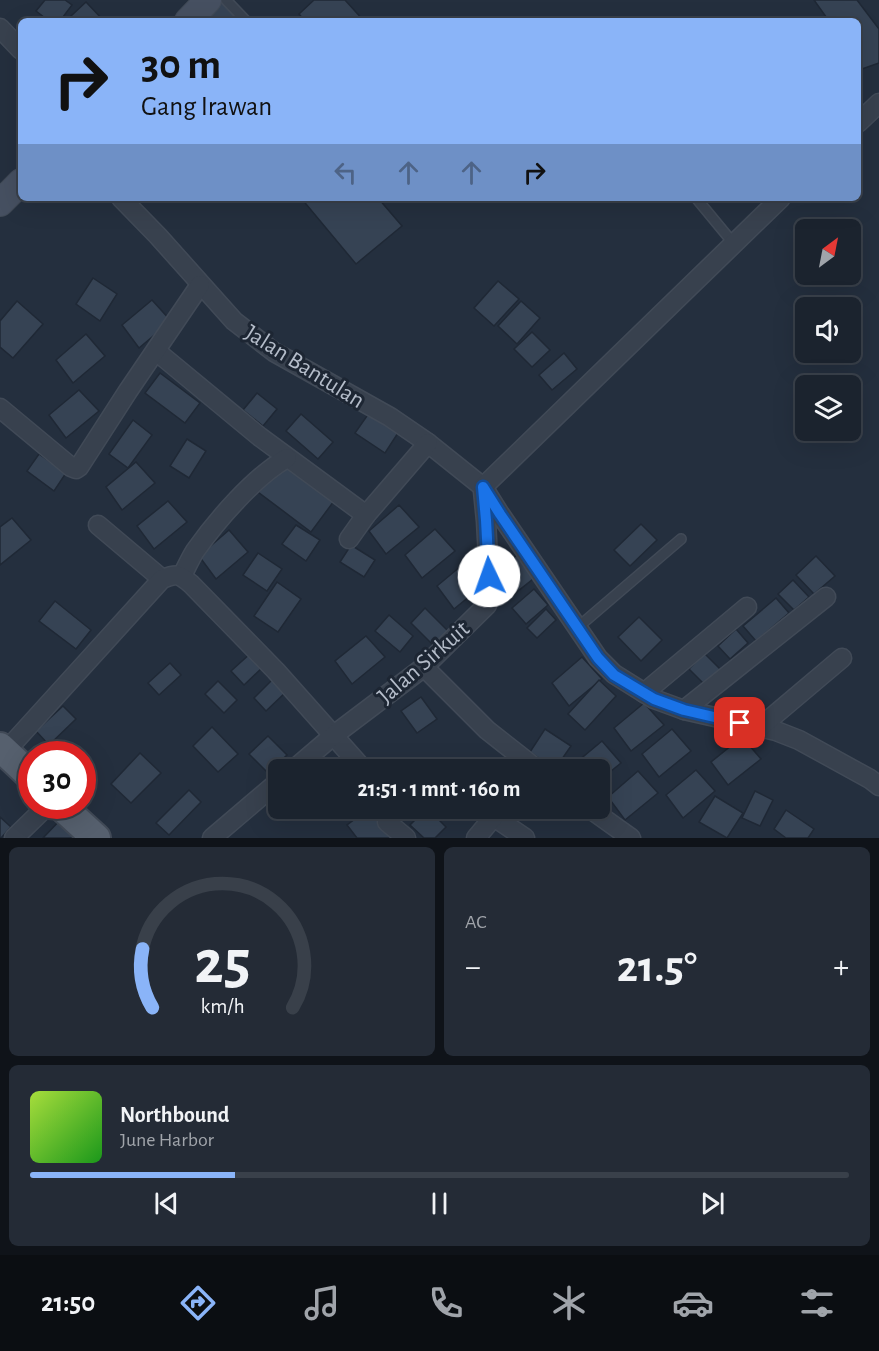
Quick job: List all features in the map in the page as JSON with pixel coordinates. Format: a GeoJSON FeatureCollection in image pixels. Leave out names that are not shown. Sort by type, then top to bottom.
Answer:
{"type":"FeatureCollection","features":[{"type":"Feature","properties":{"kind":"main road"},"geometry":{"type":"LineString","coordinates":[[191,18],[208,0]]}},
{"type":"Feature","properties":{"kind":"main road"},"geometry":{"type":"LineString","coordinates":[[0,203],[18,185]]}},
{"type":"Feature","properties":{"kind":"main road"},"geometry":{"type":"LineString","coordinates":[[2,749],[18,764]]}},
{"type":"Feature","properties":{"kind":"main road"},"geometry":{"type":"LineString","coordinates":[[75,819],[96,838]]}},
{"type":"Feature","properties":{"kind":"street"},"geometry":{"type":"LineString","coordinates":[[0,28],[18,47]]}},
{"type":"Feature","properties":{"kind":"street"},"geometry":{"type":"LineString","coordinates":[[861,120],[879,103]]}},
{"type":"Feature","properties":{"kind":"street","name":"Jalan Bantulan"},"geometry":{"type":"LineString","coordinates":[[124,201],[234,321],[274,352],[390,417],[428,443],[483,487],[598,658],[614,675],[654,699],[684,710],[776,731],[876,778]]}},
{"type":"Feature","properties":{"kind":"street"},"geometry":{"type":"LineString","coordinates":[[483,487],[778,201]]}},
{"type":"Feature","properties":{"kind":"street"},"geometry":{"type":"LineString","coordinates":[[0,408],[76,469],[200,285]]}},
{"type":"Feature","properties":{"kind":"street"},"geometry":{"type":"LineString","coordinates":[[156,351],[287,458],[366,514]]}},
{"type":"Feature","properties":{"kind":"street"},"geometry":{"type":"LineString","coordinates":[[349,539],[366,514],[428,443]]}},
{"type":"Feature","properties":{"kind":"street"},"geometry":{"type":"LineString","coordinates":[[182,576],[194,553],[232,506],[261,477],[287,458]]}},
{"type":"Feature","properties":{"kind":"street","name":"Jalan Sirkuit"},"geometry":{"type":"LineString","coordinates":[[306,759],[424,667],[487,605],[490,594],[483,487]]}},
{"type":"Feature","properties":{"kind":"street"},"geometry":{"type":"LineString","coordinates":[[98,525],[162,579]]}},
{"type":"Feature","properties":{"kind":"street"},"geometry":{"type":"LineString","coordinates":[[2,749],[162,579],[173,575],[182,576],[199,591],[276,671],[355,759]]}},
{"type":"Feature","properties":{"kind":"street"},"geometry":{"type":"LineString","coordinates":[[684,710],[826,597]]}},
{"type":"Feature","properties":{"kind":"street"},"geometry":{"type":"LineString","coordinates":[[644,693],[747,607]]}},
{"type":"Feature","properties":{"kind":"street"},"geometry":{"type":"LineString","coordinates":[[759,728],[842,658]]}},
{"type":"Feature","properties":{"kind":"street"},"geometry":{"type":"LineString","coordinates":[[424,667],[488,730],[524,759]]}},
{"type":"Feature","properties":{"kind":"street"},"geometry":{"type":"LineString","coordinates":[[212,838],[268,790]]}},
{"type":"Feature","properties":{"kind":"street"},"geometry":{"type":"LineString","coordinates":[[14,838],[34,819]]}},
{"type":"Feature","properties":{"kind":"street"},"geometry":{"type":"LineString","coordinates":[[390,819],[387,822],[406,838]]}},
{"type":"Feature","properties":{"kind":"street"},"geometry":{"type":"LineString","coordinates":[[476,838],[493,819]]}},
{"type":"Feature","properties":{"kind":"street"},"geometry":{"type":"LineString","coordinates":[[504,819],[525,838]]}},
{"type":"Feature","properties":{"kind":"street"},"geometry":{"type":"LineString","coordinates":[[604,819],[631,838]]}},
{"type":"Feature","properties":{"kind":"lane"},"geometry":{"type":"LineString","coordinates":[[226,0],[243,18]]}},
{"type":"Feature","properties":{"kind":"lane"},"geometry":{"type":"LineString","coordinates":[[698,201],[734,244]]}},
{"type":"Feature","properties":{"kind":"lane"},"geometry":{"type":"LineString","coordinates":[[578,628],[681,539]]}},
{"type":"Feature","properties":{"kind":"building"},"geometry":{"type":"Polygon","coordinates":[[[45,0],[65,0],[72,5],[62,18],[45,18],[36,11],[45,0]]]}},
{"type":"Feature","properties":{"kind":"building"},"geometry":{"type":"Polygon","coordinates":[[[217,0],[223,0],[239,17],[210,18],[204,12],[217,0]]]}},
{"type":"Feature","properties":{"kind":"building"},"geometry":{"type":"Polygon","coordinates":[[[314,0],[345,0],[361,18],[302,18],[299,14],[314,0]]]}},
{"type":"Feature","properties":{"kind":"building"},"geometry":{"type":"Polygon","coordinates":[[[814,0],[857,0],[879,29],[879,63],[861,68],[861,18],[827,18],[814,0]]]}},
{"type":"Feature","properties":{"kind":"building"},"geometry":{"type":"Polygon","coordinates":[[[86,2],[101,18],[73,18],[71,16],[86,2]]]}},
{"type":"Feature","properties":{"kind":"building"},"geometry":{"type":"Polygon","coordinates":[[[304,201],[381,201],[402,226],[356,264],[304,201]]]}},
{"type":"Feature","properties":{"kind":"building"},"geometry":{"type":"Polygon","coordinates":[[[93,278],[117,294],[100,321],[76,304],[93,278]]]}},
{"type":"Feature","properties":{"kind":"building"},"geometry":{"type":"Polygon","coordinates":[[[498,281],[519,299],[494,326],[474,308],[498,281]]]}},
{"type":"Feature","properties":{"kind":"building"},"geometry":{"type":"Polygon","coordinates":[[[152,300],[171,321],[139,348],[122,325],[152,300]]]}},
{"type":"Feature","properties":{"kind":"building"},"geometry":{"type":"Polygon","coordinates":[[[17,301],[43,324],[13,358],[0,347],[0,321],[17,301]]]}},
{"type":"Feature","properties":{"kind":"building"},"geometry":{"type":"Polygon","coordinates":[[[521,301],[540,318],[517,344],[498,326],[521,301]]]}},
{"type":"Feature","properties":{"kind":"building"},"geometry":{"type":"Polygon","coordinates":[[[532,332],[550,350],[532,367],[514,349],[532,332]]]}},
{"type":"Feature","properties":{"kind":"building"},"geometry":{"type":"Polygon","coordinates":[[[86,334],[105,356],[73,383],[56,360],[86,334]]]}},
{"type":"Feature","properties":{"kind":"building"},"geometry":{"type":"Polygon","coordinates":[[[564,353],[577,369],[552,390],[539,375],[564,353]]]}},
{"type":"Feature","properties":{"kind":"building"},"geometry":{"type":"Polygon","coordinates":[[[160,373],[200,403],[185,423],[145,393],[160,373]]]}},
{"type":"Feature","properties":{"kind":"building"},"geometry":{"type":"Polygon","coordinates":[[[79,390],[99,411],[66,438],[49,415],[79,390]]]}},
{"type":"Feature","properties":{"kind":"building"},"geometry":{"type":"Polygon","coordinates":[[[257,393],[277,409],[263,426],[243,410],[257,393]]]}},
{"type":"Feature","properties":{"kind":"building"},"geometry":{"type":"Polygon","coordinates":[[[369,413],[398,433],[385,453],[355,433],[369,413]]]}},
{"type":"Feature","properties":{"kind":"building"},"geometry":{"type":"Polygon","coordinates":[[[301,414],[333,442],[318,459],[286,431],[301,414]]]}},
{"type":"Feature","properties":{"kind":"building"},"geometry":{"type":"Polygon","coordinates":[[[133,420],[152,435],[128,468],[109,454],[133,420]]]}},
{"type":"Feature","properties":{"kind":"building"},"geometry":{"type":"Polygon","coordinates":[[[187,439],[206,451],[189,478],[170,466],[187,439]]]}},
{"type":"Feature","properties":{"kind":"building"},"geometry":{"type":"Polygon","coordinates":[[[39,454],[66,473],[54,491],[27,471],[39,454]]]}},
{"type":"Feature","properties":{"kind":"building"},"geometry":{"type":"Polygon","coordinates":[[[281,461],[334,501],[311,532],[258,492],[281,461]]]}},
{"type":"Feature","properties":{"kind":"building"},"geometry":{"type":"Polygon","coordinates":[[[136,462],[155,483],[122,510],[106,487],[136,462]]]}},
{"type":"Feature","properties":{"kind":"building"},"geometry":{"type":"Polygon","coordinates":[[[168,501],[187,522],[154,549],[137,526],[168,501]]]}},
{"type":"Feature","properties":{"kind":"building"},"geometry":{"type":"Polygon","coordinates":[[[399,505],[419,527],[386,554],[369,531],[399,505]]]}},
{"type":"Feature","properties":{"kind":"building"},"geometry":{"type":"Polygon","coordinates":[[[12,518],[31,540],[0,565],[0,527],[12,518]]]}},
{"type":"Feature","properties":{"kind":"building"},"geometry":{"type":"Polygon","coordinates":[[[641,524],[657,540],[630,566],[614,550],[641,524]]]}},
{"type":"Feature","properties":{"kind":"building"},"geometry":{"type":"Polygon","coordinates":[[[296,525],[320,540],[306,561],[282,544],[296,525]]]}},
{"type":"Feature","properties":{"kind":"building"},"geometry":{"type":"Polygon","coordinates":[[[435,529],[455,551],[422,578],[405,555],[435,529]]]}},
{"type":"Feature","properties":{"kind":"building"},"geometry":{"type":"Polygon","coordinates":[[[229,530],[248,552],[216,579],[199,556],[229,530]]]}},
{"type":"Feature","properties":{"kind":"building"},"geometry":{"type":"Polygon","coordinates":[[[351,545],[375,560],[364,577],[340,562],[351,545]]]}},
{"type":"Feature","properties":{"kind":"building"},"geometry":{"type":"Polygon","coordinates":[[[521,552],[538,575],[508,599],[490,576],[521,552]]]}},
{"type":"Feature","properties":{"kind":"building"},"geometry":{"type":"Polygon","coordinates":[[[258,553],[282,569],[267,591],[243,575],[258,553]]]}},
{"type":"Feature","properties":{"kind":"building"},"geometry":{"type":"Polygon","coordinates":[[[816,556],[835,576],[814,594],[796,575],[816,556]]]}},
{"type":"Feature","properties":{"kind":"building"},"geometry":{"type":"Polygon","coordinates":[[[467,561],[487,582],[454,609],[437,586],[467,561]]]}},
{"type":"Feature","properties":{"kind":"building"},"geometry":{"type":"Polygon","coordinates":[[[793,580],[809,597],[794,610],[778,594],[793,580]]]}},
{"type":"Feature","properties":{"kind":"building"},"geometry":{"type":"Polygon","coordinates":[[[277,582],[301,599],[278,632],[254,616],[277,582]]]}},
{"type":"Feature","properties":{"kind":"building"},"geometry":{"type":"Polygon","coordinates":[[[534,589],[548,605],[526,624],[512,608],[534,589]]]}},
{"type":"Feature","properties":{"kind":"building"},"geometry":{"type":"Polygon","coordinates":[[[776,598],[789,613],[756,641],[743,626],[776,598]]]}},
{"type":"Feature","properties":{"kind":"building"},"geometry":{"type":"Polygon","coordinates":[[[55,601],[91,630],[76,649],[39,621],[55,601]]]}},
{"type":"Feature","properties":{"kind":"building"},"geometry":{"type":"Polygon","coordinates":[[[425,608],[451,634],[437,649],[411,623],[425,608]]]}},
{"type":"Feature","properties":{"kind":"building"},"geometry":{"type":"Polygon","coordinates":[[[546,609],[556,620],[537,638],[527,628],[546,609]]]}},
{"type":"Feature","properties":{"kind":"building"},"geometry":{"type":"Polygon","coordinates":[[[389,615],[413,636],[400,652],[375,631],[389,615]]]}},
{"type":"Feature","properties":{"kind":"building"},"geometry":{"type":"Polygon","coordinates":[[[639,617],[662,640],[641,661],[618,637],[639,617]]]}},
{"type":"Feature","properties":{"kind":"building"},"geometry":{"type":"Polygon","coordinates":[[[736,629],[748,643],[730,659],[718,646],[736,629]]]}},
{"type":"Feature","properties":{"kind":"building"},"geometry":{"type":"Polygon","coordinates":[[[366,636],[385,657],[352,684],[335,661],[366,636]]]}},
{"type":"Feature","properties":{"kind":"building"},"geometry":{"type":"Polygon","coordinates":[[[252,652],[265,665],[244,685],[231,671],[252,652]]]}},
{"type":"Feature","properties":{"kind":"building"},"geometry":{"type":"Polygon","coordinates":[[[704,653],[723,672],[708,688],[689,669],[704,653]]]}},
{"type":"Feature","properties":{"kind":"building"},"geometry":{"type":"Polygon","coordinates":[[[582,657],[602,679],[569,706],[552,683],[582,657]]]}},
{"type":"Feature","properties":{"kind":"building"},"geometry":{"type":"Polygon","coordinates":[[[170,663],[181,675],[159,695],[148,683],[170,663]]]}},
{"type":"Feature","properties":{"kind":"building"},"geometry":{"type":"Polygon","coordinates":[[[275,677],[288,690],[266,711],[254,698],[275,677]]]}},
{"type":"Feature","properties":{"kind":"building"},"geometry":{"type":"Polygon","coordinates":[[[599,680],[616,696],[585,730],[568,714],[599,680]]]}},
{"type":"Feature","properties":{"kind":"building"},"geometry":{"type":"Polygon","coordinates":[[[218,681],[237,700],[224,713],[205,694],[218,681]]]}},
{"type":"Feature","properties":{"kind":"building"},"geometry":{"type":"Polygon","coordinates":[[[421,697],[437,719],[417,733],[401,711],[421,697]]]}},
{"type":"Feature","properties":{"kind":"building"},"geometry":{"type":"Polygon","coordinates":[[[644,703],[664,725],[631,751],[614,728],[644,703]]]}},
{"type":"Feature","properties":{"kind":"building"},"geometry":{"type":"Polygon","coordinates":[[[63,706],[76,719],[53,741],[45,741],[36,731],[63,706]]]}},
{"type":"Feature","properties":{"kind":"building"},"geometry":{"type":"Polygon","coordinates":[[[212,727],[238,754],[218,772],[193,746],[212,727]]]}},
{"type":"Feature","properties":{"kind":"building"},"geometry":{"type":"Polygon","coordinates":[[[545,729],[571,746],[562,759],[540,759],[530,752],[545,729]]]}},
{"type":"Feature","properties":{"kind":"building"},"geometry":{"type":"Polygon","coordinates":[[[672,729],[691,751],[659,777],[642,754],[672,729]]]}},
{"type":"Feature","properties":{"kind":"building"},"geometry":{"type":"Polygon","coordinates":[[[268,736],[287,755],[283,759],[268,759],[268,773],[249,754],[268,736]]]}},
{"type":"Feature","properties":{"kind":"building"},"geometry":{"type":"Polygon","coordinates":[[[742,737],[761,759],[728,785],[711,762],[742,737]]]}},
{"type":"Feature","properties":{"kind":"building"},"geometry":{"type":"Polygon","coordinates":[[[602,741],[621,763],[610,772],[610,759],[580,759],[602,741]]]}},
{"type":"Feature","properties":{"kind":"building"},"geometry":{"type":"Polygon","coordinates":[[[140,753],[161,773],[131,803],[111,784],[140,753]]]}},
{"type":"Feature","properties":{"kind":"building"},"geometry":{"type":"Polygon","coordinates":[[[696,770],[715,791],[683,818],[666,795],[696,770]]]}},
{"type":"Feature","properties":{"kind":"building"},"geometry":{"type":"Polygon","coordinates":[[[638,771],[658,793],[625,820],[610,800],[610,795],[638,771]]]}},
{"type":"Feature","properties":{"kind":"building"},"geometry":{"type":"Polygon","coordinates":[[[189,790],[201,802],[169,835],[156,823],[189,790]]]}},
{"type":"Feature","properties":{"kind":"building"},"geometry":{"type":"Polygon","coordinates":[[[755,791],[773,800],[760,826],[742,818],[755,791]]]}},
{"type":"Feature","properties":{"kind":"building"},"geometry":{"type":"Polygon","coordinates":[[[715,796],[743,813],[727,838],[699,822],[715,796]]]}},
{"type":"Feature","properties":{"kind":"building"},"geometry":{"type":"Polygon","coordinates":[[[786,810],[814,829],[808,838],[786,838],[774,829],[786,810]]]}},
{"type":"Feature","properties":{"kind":"building"},"geometry":{"type":"Polygon","coordinates":[[[0,817],[11,827],[1,838],[0,838],[0,817]]]}},
{"type":"Feature","properties":{"kind":"building"},"geometry":{"type":"Polygon","coordinates":[[[61,819],[66,819],[77,838],[43,838],[61,819]]]}},
{"type":"Feature","properties":{"kind":"building"},"geometry":{"type":"Polygon","coordinates":[[[355,819],[378,819],[393,838],[357,838],[347,825],[355,819]]]}},
{"type":"Feature","properties":{"kind":"building"},"geometry":{"type":"Polygon","coordinates":[[[416,819],[438,819],[446,827],[435,838],[424,838],[410,825],[416,819]]]}},
{"type":"Feature","properties":{"kind":"route"},"geometry":{"type":"LineString","coordinates":[[489,576],[483,487],[598,658],[614,675],[654,699],[684,710],[740,723]]}}]}
